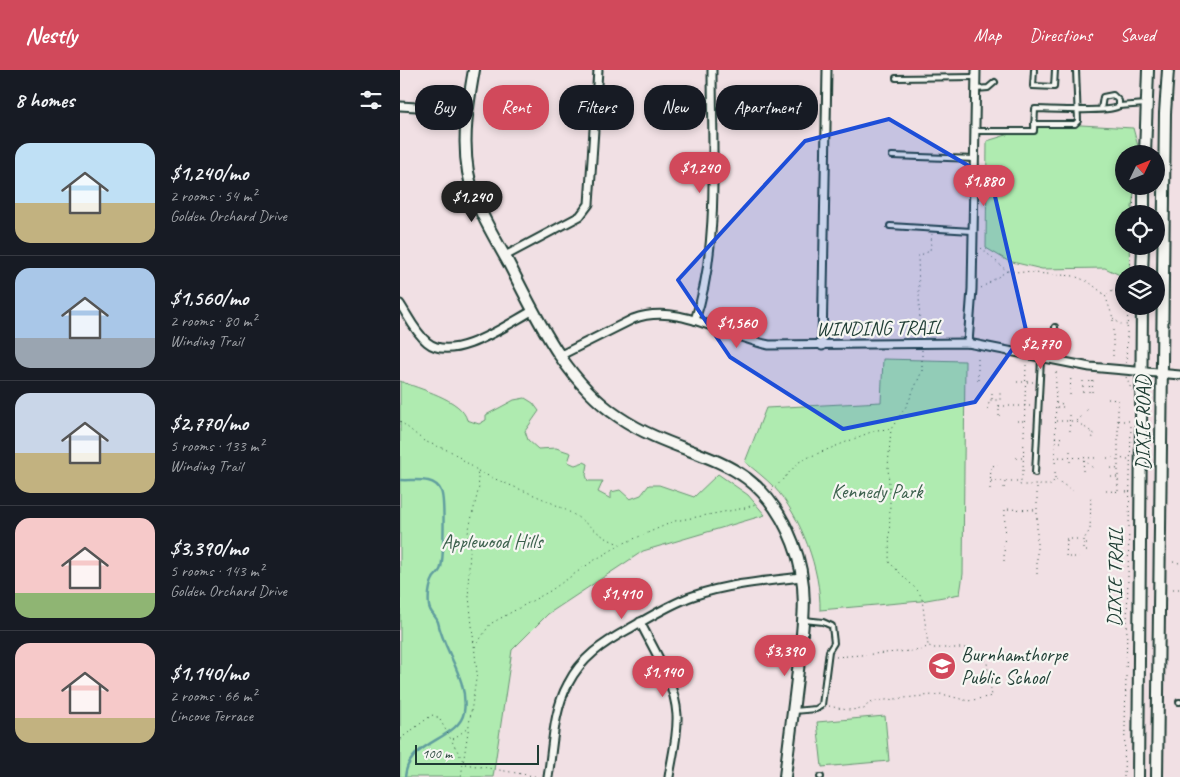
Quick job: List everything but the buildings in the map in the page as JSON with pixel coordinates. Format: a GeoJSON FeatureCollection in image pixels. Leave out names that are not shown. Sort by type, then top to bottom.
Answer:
{"type":"FeatureCollection","features":[{"type":"Feature","properties":{"kind":"main road"},"geometry":{"type":"LineString","coordinates":[[471,85],[474,70]]}},
{"type":"Feature","properties":{"kind":"main road"},"geometry":{"type":"LineString","coordinates":[[1145,145],[1148,70]]}},
{"type":"Feature","properties":{"kind":"main road","name":"DIXIE ROAD"},"geometry":{"type":"LineString","coordinates":[[1157,777],[1165,113],[1168,70]]}},
{"type":"Feature","properties":{"kind":"main road"},"geometry":{"type":"LineString","coordinates":[[465,130],[468,173],[480,210],[560,356],[595,399],[620,418],[642,430],[716,459],[743,475],[773,504],[787,529],[794,546],[802,577],[804,620],[785,777]]}},
{"type":"Feature","properties":{"kind":"main road","name":"DIXIE ROAD"},"geometry":{"type":"LineString","coordinates":[[1138,777],[1142,315]]}},
{"type":"Feature","properties":{"kind":"street"},"geometry":{"type":"LineString","coordinates":[[504,256],[580,216],[589,204],[598,70]]}},
{"type":"Feature","properties":{"kind":"street"},"geometry":{"type":"LineString","coordinates":[[695,320],[707,277],[711,204],[712,70]]}},
{"type":"Feature","properties":{"kind":"street"},"geometry":{"type":"LineString","coordinates":[[822,346],[827,70]]}},
{"type":"Feature","properties":{"kind":"street"},"geometry":{"type":"LineString","coordinates":[[968,343],[972,288],[976,73]]}},
{"type":"Feature","properties":{"kind":"street"},"geometry":{"type":"LineString","coordinates":[[400,106],[415,107]]}},
{"type":"Feature","properties":{"kind":"street"},"geometry":{"type":"LineString","coordinates":[[400,304],[418,334],[428,343],[448,348],[464,347],[534,310]]}},
{"type":"Feature","properties":{"kind":"street","name":"WINDING TRAIL"},"geometry":{"type":"LineString","coordinates":[[560,356],[644,315],[668,314],[695,320],[737,337],[762,344],[822,346],[968,343],[1006,349],[1053,361],[1141,373],[1180,375]]}},
{"type":"Feature","properties":{"kind":"street"},"geometry":{"type":"LineString","coordinates":[[548,777],[559,708],[570,679],[578,667],[597,649],[666,607],[694,595],[719,589],[802,577]]}},
{"type":"Feature","properties":{"kind":"street"},"geometry":{"type":"LineString","coordinates":[[640,622],[670,682],[675,699],[676,733],[669,777]]}},
{"type":"Feature","properties":{"kind":"lane"},"geometry":{"type":"LineString","coordinates":[[1034,70],[1034,86],[1054,87],[1055,70]]}},
{"type":"Feature","properties":{"kind":"lane"},"geometry":{"type":"LineString","coordinates":[[1034,124],[1075,124],[1078,121],[1076,70]]}},
{"type":"Feature","properties":{"kind":"lane"},"geometry":{"type":"LineString","coordinates":[[896,78],[976,73]]}},
{"type":"Feature","properties":{"kind":"lane"},"geometry":{"type":"LineString","coordinates":[[976,89],[988,88],[995,82]]}},
{"type":"Feature","properties":{"kind":"lane"},"geometry":{"type":"LineString","coordinates":[[1101,109],[1103,97],[1107,95],[1117,98],[1119,106]]}},
{"type":"Feature","properties":{"kind":"lane"},"geometry":{"type":"LineString","coordinates":[[976,130],[1034,131],[1035,109],[1116,109],[1119,106],[1146,104]]}},
{"type":"Feature","properties":{"kind":"lane"},"geometry":{"type":"LineString","coordinates":[[892,156],[975,159]]}},
{"type":"Feature","properties":{"kind":"lane"},"geometry":{"type":"LineString","coordinates":[[890,226],[972,231]]}},
{"type":"Feature","properties":{"kind":"lane"},"geometry":{"type":"LineString","coordinates":[[1053,361],[1055,327]]}},
{"type":"Feature","properties":{"kind":"lane"},"geometry":{"type":"LineString","coordinates":[[1036,473],[1041,359]]}},
{"type":"Feature","properties":{"kind":"lane"},"geometry":{"type":"LineString","coordinates":[[794,711],[816,709],[822,704],[829,655],[834,643],[832,626],[823,622],[804,620]]}},
{"type":"Feature","properties":{"kind":"path"},"geometry":{"type":"LineString","coordinates":[[922,336],[920,332],[918,256],[930,251],[933,229]]}},
{"type":"Feature","properties":{"kind":"path"},"geometry":{"type":"LineString","coordinates":[[972,247],[981,248],[1007,271],[1074,276],[1090,282],[1106,295],[1113,318],[1113,361]]}},
{"type":"Feature","properties":{"kind":"path"},"geometry":{"type":"LineString","coordinates":[[972,288],[984,288],[1007,271]]}},
{"type":"Feature","properties":{"kind":"path"},"geometry":{"type":"LineString","coordinates":[[1106,295],[1115,290]]}},
{"type":"Feature","properties":{"kind":"path"},"geometry":{"type":"LineString","coordinates":[[1126,360],[1128,315]]}},
{"type":"Feature","properties":{"kind":"path"},"geometry":{"type":"LineString","coordinates":[[1113,318],[1120,324],[1128,326]]}},
{"type":"Feature","properties":{"kind":"path"},"geometry":{"type":"LineString","coordinates":[[922,349],[922,371],[907,405],[891,430],[888,467],[890,501],[889,562],[919,592],[922,600],[928,646]]}},
{"type":"Feature","properties":{"kind":"path"},"geometry":{"type":"LineString","coordinates":[[978,356],[978,380]]}},
{"type":"Feature","properties":{"kind":"path"},"geometry":{"type":"LineString","coordinates":[[1055,479],[1056,372]]}},
{"type":"Feature","properties":{"kind":"path"},"geometry":{"type":"LineString","coordinates":[[1070,394],[1071,375]]}},
{"type":"Feature","properties":{"kind":"path"},"geometry":{"type":"LineString","coordinates":[[1083,377],[1083,392]]}},
{"type":"Feature","properties":{"kind":"path"},"geometry":{"type":"LineString","coordinates":[[1091,392],[1092,378]]}},
{"type":"Feature","properties":{"kind":"path"},"geometry":{"type":"LineString","coordinates":[[1126,379],[1132,392]]}},
{"type":"Feature","properties":{"kind":"path"},"geometry":{"type":"LineString","coordinates":[[1017,382],[1039,383]]}},
{"type":"Feature","properties":{"kind":"path"},"geometry":{"type":"LineString","coordinates":[[988,409],[990,400],[992,400],[992,390]]}},
{"type":"Feature","properties":{"kind":"path"},"geometry":{"type":"LineString","coordinates":[[998,416],[1000,390]]}},
{"type":"Feature","properties":{"kind":"path"},"geometry":{"type":"LineString","coordinates":[[1108,399],[1118,400],[1118,492]]}},
{"type":"Feature","properties":{"kind":"path"},"geometry":{"type":"LineString","coordinates":[[992,400],[999,400]]}},
{"type":"Feature","properties":{"kind":"path"},"geometry":{"type":"LineString","coordinates":[[1056,403],[1063,404],[1063,407],[1056,407]]}},
{"type":"Feature","properties":{"kind":"path"},"geometry":{"type":"LineString","coordinates":[[999,406],[1038,406]]}},
{"type":"Feature","properties":{"kind":"path"},"geometry":{"type":"LineString","coordinates":[[1083,408],[1083,414]]}},
{"type":"Feature","properties":{"kind":"path"},"geometry":{"type":"LineString","coordinates":[[1076,421],[1088,409]]}},
{"type":"Feature","properties":{"kind":"path"},"geometry":{"type":"LineString","coordinates":[[1069,415],[1070,431]]}},
{"type":"Feature","properties":{"kind":"path"},"geometry":{"type":"LineString","coordinates":[[400,421],[424,441],[452,452],[478,470],[556,505],[572,514],[601,536],[622,544]]}},
{"type":"Feature","properties":{"kind":"path"},"geometry":{"type":"LineString","coordinates":[[1017,421],[1025,422]]}},
{"type":"Feature","properties":{"kind":"path"},"geometry":{"type":"LineString","coordinates":[[1055,421],[1076,421],[1096,435]]}},
{"type":"Feature","properties":{"kind":"path","name":"DIXIE TRAIL"},"geometry":{"type":"LineString","coordinates":[[1117,421],[1131,421],[1124,777]]}},
{"type":"Feature","properties":{"kind":"path"},"geometry":{"type":"LineString","coordinates":[[770,493],[784,481],[793,467],[809,456],[876,430],[891,430]]}},
{"type":"Feature","properties":{"kind":"path"},"geometry":{"type":"LineString","coordinates":[[1090,431],[1093,438]]}},
{"type":"Feature","properties":{"kind":"path"},"geometry":{"type":"LineString","coordinates":[[1114,434],[1118,435]]}},
{"type":"Feature","properties":{"kind":"path"},"geometry":{"type":"LineString","coordinates":[[1055,437],[1063,438]]}},
{"type":"Feature","properties":{"kind":"path"},"geometry":{"type":"LineString","coordinates":[[1054,442],[1063,442]]}},
{"type":"Feature","properties":{"kind":"path"},"geometry":{"type":"LineString","coordinates":[[1070,452],[1070,466]]}},
{"type":"Feature","properties":{"kind":"path"},"geometry":{"type":"LineString","coordinates":[[1054,457],[1096,458]]}},
{"type":"Feature","properties":{"kind":"path"},"geometry":{"type":"LineString","coordinates":[[1016,458],[1024,458]]}},
{"type":"Feature","properties":{"kind":"path"},"geometry":{"type":"LineString","coordinates":[[1083,458],[1093,468]]}},
{"type":"Feature","properties":{"kind":"path"},"geometry":{"type":"LineString","coordinates":[[1083,458],[1083,471]]}},
{"type":"Feature","properties":{"kind":"path"},"geometry":{"type":"LineString","coordinates":[[1107,458],[1130,459]]}},
{"type":"Feature","properties":{"kind":"path"},"geometry":{"type":"LineString","coordinates":[[990,489],[991,466],[998,465]]}},
{"type":"Feature","properties":{"kind":"path"},"geometry":{"type":"LineString","coordinates":[[1112,468],[1118,468]]}},
{"type":"Feature","properties":{"kind":"path"},"geometry":{"type":"LineString","coordinates":[[461,777],[477,672],[468,587],[470,550],[468,533],[479,487],[478,470]]}},
{"type":"Feature","properties":{"kind":"path"},"geometry":{"type":"LineString","coordinates":[[1112,477],[1118,477]]}},
{"type":"Feature","properties":{"kind":"path"},"geometry":{"type":"LineString","coordinates":[[1004,488],[1005,481]]}},
{"type":"Feature","properties":{"kind":"path"},"geometry":{"type":"LineString","coordinates":[[986,483],[1020,481]]}},
{"type":"Feature","properties":{"kind":"path"},"geometry":{"type":"LineString","coordinates":[[1036,574],[1037,485]]}},
{"type":"Feature","properties":{"kind":"path"},"geometry":{"type":"LineString","coordinates":[[1106,491],[1130,492]]}},
{"type":"Feature","properties":{"kind":"path"},"geometry":{"type":"LineString","coordinates":[[1089,551],[1084,551],[1084,539],[1090,530],[1091,495]]}},
{"type":"Feature","properties":{"kind":"path"},"geometry":{"type":"LineString","coordinates":[[475,647],[490,624],[550,591],[593,561],[622,544],[675,521],[745,508],[762,500]]}},
{"type":"Feature","properties":{"kind":"path"},"geometry":{"type":"LineString","coordinates":[[1004,561],[1005,509],[1037,510]]}},
{"type":"Feature","properties":{"kind":"path"},"geometry":{"type":"LineString","coordinates":[[1090,516],[1095,516]]}},
{"type":"Feature","properties":{"kind":"path"},"geometry":{"type":"LineString","coordinates":[[1078,557],[1066,557],[1066,539],[1078,537],[1084,539]]}},
{"type":"Feature","properties":{"kind":"path"},"geometry":{"type":"LineString","coordinates":[[1173,562],[1180,563]]}},
{"type":"Feature","properties":{"kind":"path"},"geometry":{"type":"LineString","coordinates":[[1173,589],[1180,589]]}},
{"type":"Feature","properties":{"kind":"path"},"geometry":{"type":"LineString","coordinates":[[829,655],[842,657],[922,650],[928,646]]}},
{"type":"Feature","properties":{"kind":"path"},"geometry":{"type":"LineString","coordinates":[[829,706],[847,710],[864,709],[868,704],[876,701],[942,694],[968,701],[992,696],[987,663],[973,648],[934,648],[928,646]]}},
{"type":"Feature","properties":{"kind":"path"},"geometry":{"type":"LineString","coordinates":[[400,739],[411,732],[425,718],[432,715],[439,718],[444,725],[463,763]]}},
{"type":"Feature","properties":{"kind":"path"},"geometry":{"type":"LineString","coordinates":[[452,738],[469,727]]}},
{"type":"Feature","properties":{"kind":"path"},"geometry":{"type":"LineString","coordinates":[[463,763],[540,777]]}},
{"type":"Feature","properties":{"kind":"highlighted area"},"geometry":{"type":"Polygon","coordinates":[[[889,119],[991,179],[1026,330],[975,402],[843,429],[730,357],[678,280],[805,141],[889,119]]]}},
{"type":"Feature","properties":{"kind":"green space"},"geometry":{"type":"Polygon","coordinates":[[[1046,123],[1133,128],[1138,145],[1115,145],[1115,195],[1134,195],[1132,205],[1115,205],[1115,255],[1129,255],[1130,265],[1115,265],[1115,273],[1105,268],[1042,269],[1008,261],[986,248],[987,141],[1046,123]]]}},
{"type":"Feature","properties":{"kind":"green space","name":"Kennedy Park"},"geometry":{"type":"Polygon","coordinates":[[[883,359],[965,361],[963,574],[960,594],[921,601],[820,610],[817,578],[801,528],[784,499],[774,487],[745,462],[766,408],[881,402],[883,359]]]}},
{"type":"Feature","properties":{"kind":"green space","name":"Applewood Hills"},"geometry":{"type":"Polygon","coordinates":[[[400,381],[449,401],[457,406],[467,420],[479,424],[486,420],[486,415],[514,400],[525,398],[533,403],[539,411],[525,431],[528,440],[538,449],[556,448],[571,453],[568,462],[575,465],[584,462],[588,464],[586,475],[588,481],[603,481],[598,492],[611,499],[611,492],[620,490],[630,499],[641,495],[649,485],[659,485],[694,497],[718,474],[748,495],[765,515],[643,551],[548,614],[512,650],[493,777],[400,777],[400,381]]]}},
{"type":"Feature","properties":{"kind":"green space"},"geometry":{"type":"Polygon","coordinates":[[[885,716],[889,761],[822,767],[817,722],[885,716]]]}},
{"type":"Feature","properties":{"kind":"waterway"},"geometry":{"type":"LineString","coordinates":[[400,480],[429,481],[438,486],[441,491],[443,518],[442,556],[440,570],[431,585],[429,606],[438,622],[445,644],[460,677],[465,700],[464,712],[460,721],[453,729],[415,755],[408,765],[405,777]]}},
{"type":"Feature","properties":{"kind":"place","name":"Burnhamthorpe Public School"},"geometry":{"type":"Point","coordinates":[942,666]}}]}
